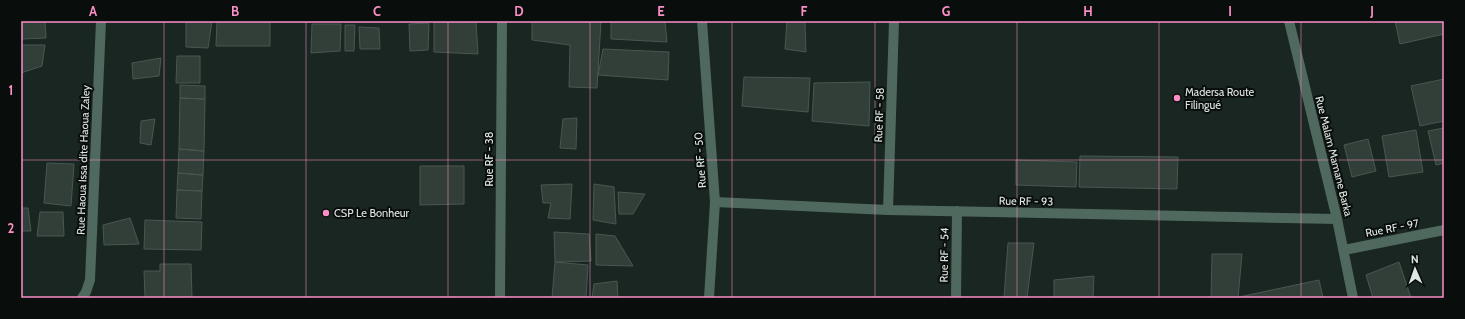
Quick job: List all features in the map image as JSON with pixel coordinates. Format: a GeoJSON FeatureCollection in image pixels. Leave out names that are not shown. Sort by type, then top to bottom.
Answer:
{"type":"FeatureCollection","features":[{"type":"Feature","properties":{"kind":"street","name":"Rue Haoua Issa dite Haoua Zaley"},"geometry":{"type":"LineString","coordinates":[[82,298],[86,292],[90,280],[101,21]]}},
{"type":"Feature","properties":{"kind":"street","name":"Rue RF - 38"},"geometry":{"type":"LineString","coordinates":[[500,298],[502,21]]}},
{"type":"Feature","properties":{"kind":"street","name":"Rue RF - 50"},"geometry":{"type":"LineString","coordinates":[[702,21],[715,202],[710,298]]}},
{"type":"Feature","properties":{"kind":"street","name":"Rue RF - 58"},"geometry":{"type":"LineString","coordinates":[[888,210],[894,21]]}},
{"type":"Feature","properties":{"kind":"street","name":"Rue Malam Mamane Barka"},"geometry":{"type":"LineString","coordinates":[[1289,21],[1337,219],[1353,298]]}},
{"type":"Feature","properties":{"kind":"street","name":"Rue RF - 93"},"geometry":{"type":"LineString","coordinates":[[715,202],[888,210],[1337,219]]}},
{"type":"Feature","properties":{"kind":"street","name":"Rue RF - 54"},"geometry":{"type":"LineString","coordinates":[[956,211],[956,298]]}},
{"type":"Feature","properties":{"kind":"street","name":"Rue RF - 97"},"geometry":{"type":"LineString","coordinates":[[1344,250],[1444,230]]}},
{"type":"Feature","properties":{"kind":"building"},"geometry":{"type":"Polygon","coordinates":[[[21,21],[45,21],[46,38],[21,39],[21,21]]]}},
{"type":"Feature","properties":{"kind":"building"},"geometry":{"type":"Polygon","coordinates":[[[186,21],[212,21],[208,48],[186,47],[186,21]]]}},
{"type":"Feature","properties":{"kind":"building"},"geometry":{"type":"Polygon","coordinates":[[[217,21],[270,21],[270,46],[216,46],[217,21]]]}},
{"type":"Feature","properties":{"kind":"building"},"geometry":{"type":"Polygon","coordinates":[[[434,21],[476,22],[478,54],[434,52],[434,21]]]}},
{"type":"Feature","properties":{"kind":"building"},"geometry":{"type":"Polygon","coordinates":[[[532,21],[601,21],[597,88],[569,87],[570,45],[532,40],[532,21]]]}},
{"type":"Feature","properties":{"kind":"building"},"geometry":{"type":"Polygon","coordinates":[[[611,21],[665,21],[667,42],[611,39],[611,21]]]}},
{"type":"Feature","properties":{"kind":"building"},"geometry":{"type":"Polygon","coordinates":[[[787,21],[805,22],[806,52],[785,49],[787,21]]]}},
{"type":"Feature","properties":{"kind":"building"},"geometry":{"type":"Polygon","coordinates":[[[1395,21],[1444,21],[1444,34],[1400,44],[1395,21]]]}},
{"type":"Feature","properties":{"kind":"building"},"geometry":{"type":"Polygon","coordinates":[[[429,23],[428,50],[410,51],[409,24],[429,23]]]}},
{"type":"Feature","properties":{"kind":"building"},"geometry":{"type":"Polygon","coordinates":[[[312,24],[341,24],[340,51],[311,53],[312,24]]]}},
{"type":"Feature","properties":{"kind":"building"},"geometry":{"type":"Polygon","coordinates":[[[345,25],[355,25],[354,51],[345,51],[345,25]]]}},
{"type":"Feature","properties":{"kind":"building"},"geometry":{"type":"Polygon","coordinates":[[[359,27],[379,28],[380,49],[360,49],[359,27]]]}},
{"type":"Feature","properties":{"kind":"building"},"geometry":{"type":"Polygon","coordinates":[[[21,45],[45,45],[42,66],[21,73],[21,45]]]}},
{"type":"Feature","properties":{"kind":"building"},"geometry":{"type":"Polygon","coordinates":[[[603,49],[669,52],[668,80],[598,75],[603,49]]]}},
{"type":"Feature","properties":{"kind":"building"},"geometry":{"type":"Polygon","coordinates":[[[177,56],[200,56],[200,83],[176,83],[177,56]]]}},
{"type":"Feature","properties":{"kind":"building"},"geometry":{"type":"Polygon","coordinates":[[[161,58],[159,76],[133,79],[132,63],[161,58]]]}},
{"type":"Feature","properties":{"kind":"building"},"geometry":{"type":"Polygon","coordinates":[[[744,77],[810,78],[808,112],[742,106],[744,77]]]}},
{"type":"Feature","properties":{"kind":"building"},"geometry":{"type":"Polygon","coordinates":[[[1444,79],[1444,121],[1420,126],[1411,86],[1444,79]]]}},
{"type":"Feature","properties":{"kind":"building"},"geometry":{"type":"Polygon","coordinates":[[[870,82],[869,126],[812,121],[814,83],[870,82]]]}},
{"type":"Feature","properties":{"kind":"building"},"geometry":{"type":"Polygon","coordinates":[[[180,85],[205,86],[205,99],[180,98],[180,85]]]}},
{"type":"Feature","properties":{"kind":"building"},"geometry":{"type":"Polygon","coordinates":[[[180,98],[205,99],[204,151],[179,149],[180,98]]]}},
{"type":"Feature","properties":{"kind":"building"},"geometry":{"type":"Polygon","coordinates":[[[577,118],[576,149],[560,148],[563,119],[577,118]]]}},
{"type":"Feature","properties":{"kind":"building"},"geometry":{"type":"Polygon","coordinates":[[[155,119],[151,145],[140,143],[141,121],[155,119]]]}},
{"type":"Feature","properties":{"kind":"building"},"geometry":{"type":"Polygon","coordinates":[[[1444,128],[1444,163],[1436,165],[1428,131],[1444,128]]]}},
{"type":"Feature","properties":{"kind":"building"},"geometry":{"type":"Polygon","coordinates":[[[1416,130],[1423,172],[1389,177],[1382,136],[1416,130]]]}},
{"type":"Feature","properties":{"kind":"building"},"geometry":{"type":"Polygon","coordinates":[[[1368,139],[1376,171],[1352,177],[1344,145],[1368,139]]]}},
{"type":"Feature","properties":{"kind":"building"},"geometry":{"type":"Polygon","coordinates":[[[179,149],[204,151],[203,175],[178,173],[179,149]]]}},
{"type":"Feature","properties":{"kind":"building"},"geometry":{"type":"Polygon","coordinates":[[[1080,156],[1178,157],[1177,189],[1079,187],[1080,156]]]}},
{"type":"Feature","properties":{"kind":"building"},"geometry":{"type":"Polygon","coordinates":[[[1016,160],[1077,162],[1076,187],[1016,185],[1016,160]]]}},
{"type":"Feature","properties":{"kind":"building"},"geometry":{"type":"Polygon","coordinates":[[[47,163],[74,164],[71,206],[44,203],[47,163]]]}},
{"type":"Feature","properties":{"kind":"building"},"geometry":{"type":"Polygon","coordinates":[[[420,166],[464,166],[464,204],[420,205],[420,166]]]}},
{"type":"Feature","properties":{"kind":"building"},"geometry":{"type":"Polygon","coordinates":[[[178,173],[203,175],[202,191],[177,190],[178,173]]]}},
{"type":"Feature","properties":{"kind":"building"},"geometry":{"type":"Polygon","coordinates":[[[572,184],[570,219],[548,218],[551,203],[543,203],[541,185],[572,184]]]}},
{"type":"Feature","properties":{"kind":"building"},"geometry":{"type":"Polygon","coordinates":[[[594,184],[614,187],[616,224],[593,220],[594,184]]]}},
{"type":"Feature","properties":{"kind":"building"},"geometry":{"type":"Polygon","coordinates":[[[177,190],[202,191],[201,219],[176,218],[177,190]]]}},
{"type":"Feature","properties":{"kind":"building"},"geometry":{"type":"Polygon","coordinates":[[[618,192],[645,194],[633,214],[619,214],[618,192]]]}},
{"type":"Feature","properties":{"kind":"building"},"geometry":{"type":"Polygon","coordinates":[[[21,208],[28,208],[31,231],[21,231],[21,208]]]}},
{"type":"Feature","properties":{"kind":"building"},"geometry":{"type":"Polygon","coordinates":[[[40,212],[63,212],[64,236],[37,236],[40,212]]]}},
{"type":"Feature","properties":{"kind":"building"},"geometry":{"type":"Polygon","coordinates":[[[130,218],[139,244],[104,245],[103,225],[130,218]]]}},
{"type":"Feature","properties":{"kind":"building"},"geometry":{"type":"Polygon","coordinates":[[[145,220],[202,222],[201,250],[144,249],[145,220]]]}},
{"type":"Feature","properties":{"kind":"building"},"geometry":{"type":"Polygon","coordinates":[[[554,232],[589,234],[591,261],[555,262],[554,232]]]}},
{"type":"Feature","properties":{"kind":"building"},"geometry":{"type":"Polygon","coordinates":[[[596,234],[615,236],[633,266],[596,265],[596,234]]]}},
{"type":"Feature","properties":{"kind":"building"},"geometry":{"type":"Polygon","coordinates":[[[1008,243],[1034,243],[1027,298],[1004,297],[1008,243]]]}},
{"type":"Feature","properties":{"kind":"building"},"geometry":{"type":"Polygon","coordinates":[[[1212,254],[1242,254],[1238,298],[1211,298],[1212,254]]]}},
{"type":"Feature","properties":{"kind":"building"},"geometry":{"type":"Polygon","coordinates":[[[555,262],[588,265],[586,298],[552,298],[555,262]]]}},
{"type":"Feature","properties":{"kind":"building"},"geometry":{"type":"Polygon","coordinates":[[[1399,262],[1411,298],[1373,298],[1366,275],[1399,262]]]}},
{"type":"Feature","properties":{"kind":"building"},"geometry":{"type":"Polygon","coordinates":[[[160,264],[191,264],[192,297],[145,298],[144,271],[160,271],[160,264]]]}},
{"type":"Feature","properties":{"kind":"building"},"geometry":{"type":"Polygon","coordinates":[[[1094,276],[1093,298],[1054,298],[1054,280],[1094,276]]]}},
{"type":"Feature","properties":{"kind":"building"},"geometry":{"type":"Polygon","coordinates":[[[1319,280],[1323,298],[1239,297],[1319,280]]]}},
{"type":"Feature","properties":{"kind":"building"},"geometry":{"type":"Polygon","coordinates":[[[617,281],[618,298],[592,298],[594,284],[617,281]]]}},
{"type":"Feature","properties":{"kind":"place","name":"Madersa Route Filingué"},"geometry":{"type":"Point","coordinates":[1177,98]}},
{"type":"Feature","properties":{"kind":"place","name":"CSP Le Bonheur"},"geometry":{"type":"Point","coordinates":[326,213]}}]}
